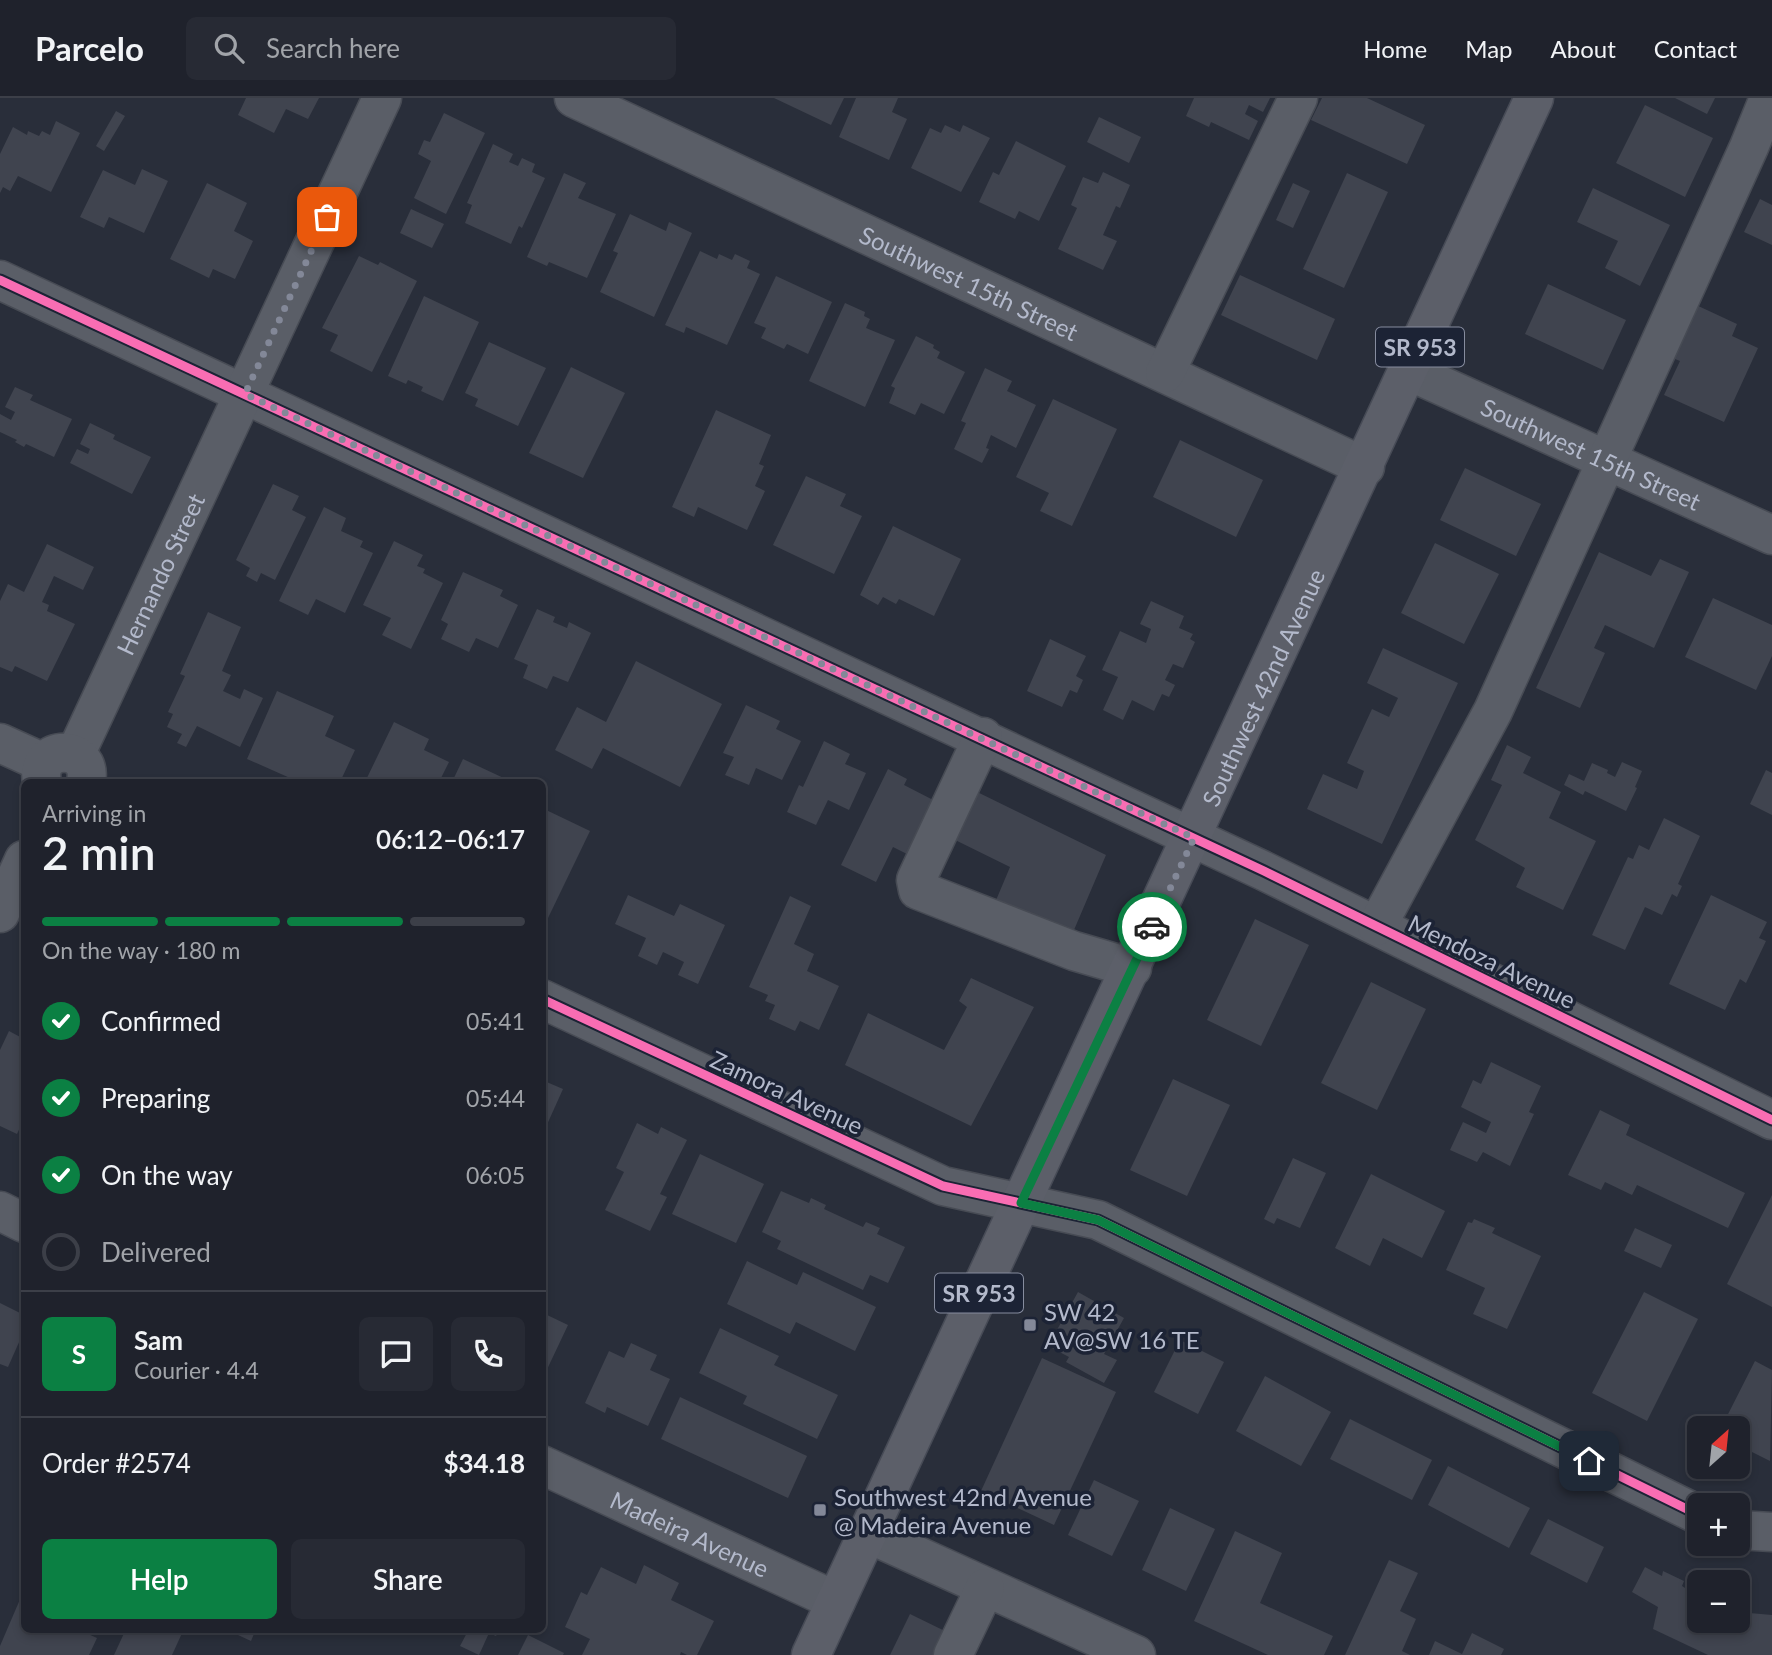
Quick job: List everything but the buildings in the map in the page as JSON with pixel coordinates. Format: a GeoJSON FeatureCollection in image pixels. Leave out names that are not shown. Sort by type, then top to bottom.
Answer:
{"type":"FeatureCollection","features":[{"type":"Feature","properties":{"kind":"main road","name":"Southwest 42nd Avenue"},"geometry":{"type":"LineString","coordinates":[[811,1655],[1194,838],[1534,98]]}},
{"type":"Feature","properties":{"kind":"street","name":"Hernando Street"},"geometry":{"type":"LineString","coordinates":[[62,771],[245,394],[382,98]]}},
{"type":"Feature","properties":{"kind":"street","name":"Southwest 15th Street"},"geometry":{"type":"LineString","coordinates":[[574,98],[1365,467]]}},
{"type":"Feature","properties":{"kind":"street"},"geometry":{"type":"LineString","coordinates":[[1165,373],[1298,98]]}},
{"type":"Feature","properties":{"kind":"street"},"geometry":{"type":"LineString","coordinates":[[1377,926],[1493,711],[1608,461],[1769,98]]}},
{"type":"Feature","properties":{"kind":"street","name":"Mendoza Avenue"},"geometry":{"type":"LineString","coordinates":[[0,280],[983,737],[1772,1120]]}},
{"type":"Feature","properties":{"kind":"street","name":"Southwest 15th Street"},"geometry":{"type":"LineString","coordinates":[[1409,371],[1772,535]]}},
{"type":"Feature","properties":{"kind":"street"},"geometry":{"type":"LineString","coordinates":[[983,737],[916,880],[918,890],[1074,951],[1132,968]]}},
{"type":"Feature","properties":{"kind":"street"},"geometry":{"type":"LineString","coordinates":[[0,743],[62,771]]}},
{"type":"Feature","properties":{"kind":"street"},"geometry":{"type":"LineString","coordinates":[[0,913],[21,867]]}},
{"type":"Feature","properties":{"kind":"street","name":"Zamora Avenue"},"geometry":{"type":"LineString","coordinates":[[546,1001],[943,1186],[1098,1220],[1687,1509]]}},
{"type":"Feature","properties":{"kind":"street"},"geometry":{"type":"LineString","coordinates":[[0,1211],[21,1222]]}},
{"type":"Feature","properties":{"kind":"street","name":"Madeira Avenue"},"geometry":{"type":"LineString","coordinates":[[546,1467],[836,1601]]}},
{"type":"Feature","properties":{"kind":"street"},"geometry":{"type":"LineString","coordinates":[[1750,1531],[1772,1532]]}},
{"type":"Feature","properties":{"kind":"street"},"geometry":{"type":"LineString","coordinates":[[867,1533],[1125,1653]]}},
{"type":"Feature","properties":{"kind":"street"},"geometry":{"type":"LineString","coordinates":[[953,1655],[985,1588]]}},
{"type":"Feature","properties":{"kind":"cycle path"},"geometry":{"type":"LineString","coordinates":[[0,280],[1264,871],[1772,1120]]}},
{"type":"Feature","properties":{"kind":"cycle path"},"geometry":{"type":"LineString","coordinates":[[546,1001],[943,1186],[1098,1220],[1687,1509]]}},
{"type":"Feature","properties":{"kind":"way so far"},"geometry":{"type":"LineString","coordinates":[[327,217],[245,394],[1194,838],[1152,927]]}},
{"type":"Feature","properties":{"kind":"place","name":"SW 42 AV@SW 16 TE"},"geometry":{"type":"Point","coordinates":[1030,1325]}},
{"type":"Feature","properties":{"kind":"place","name":"Southwest 42nd Avenue @ Madeira Avenue"},"geometry":{"type":"Point","coordinates":[820,1510]}},
{"type":"Feature","properties":{"kind":"route"},"geometry":{"type":"LineString","coordinates":[[1152,927],[1021,1203],[1098,1220],[1589,1461]]}}]}
